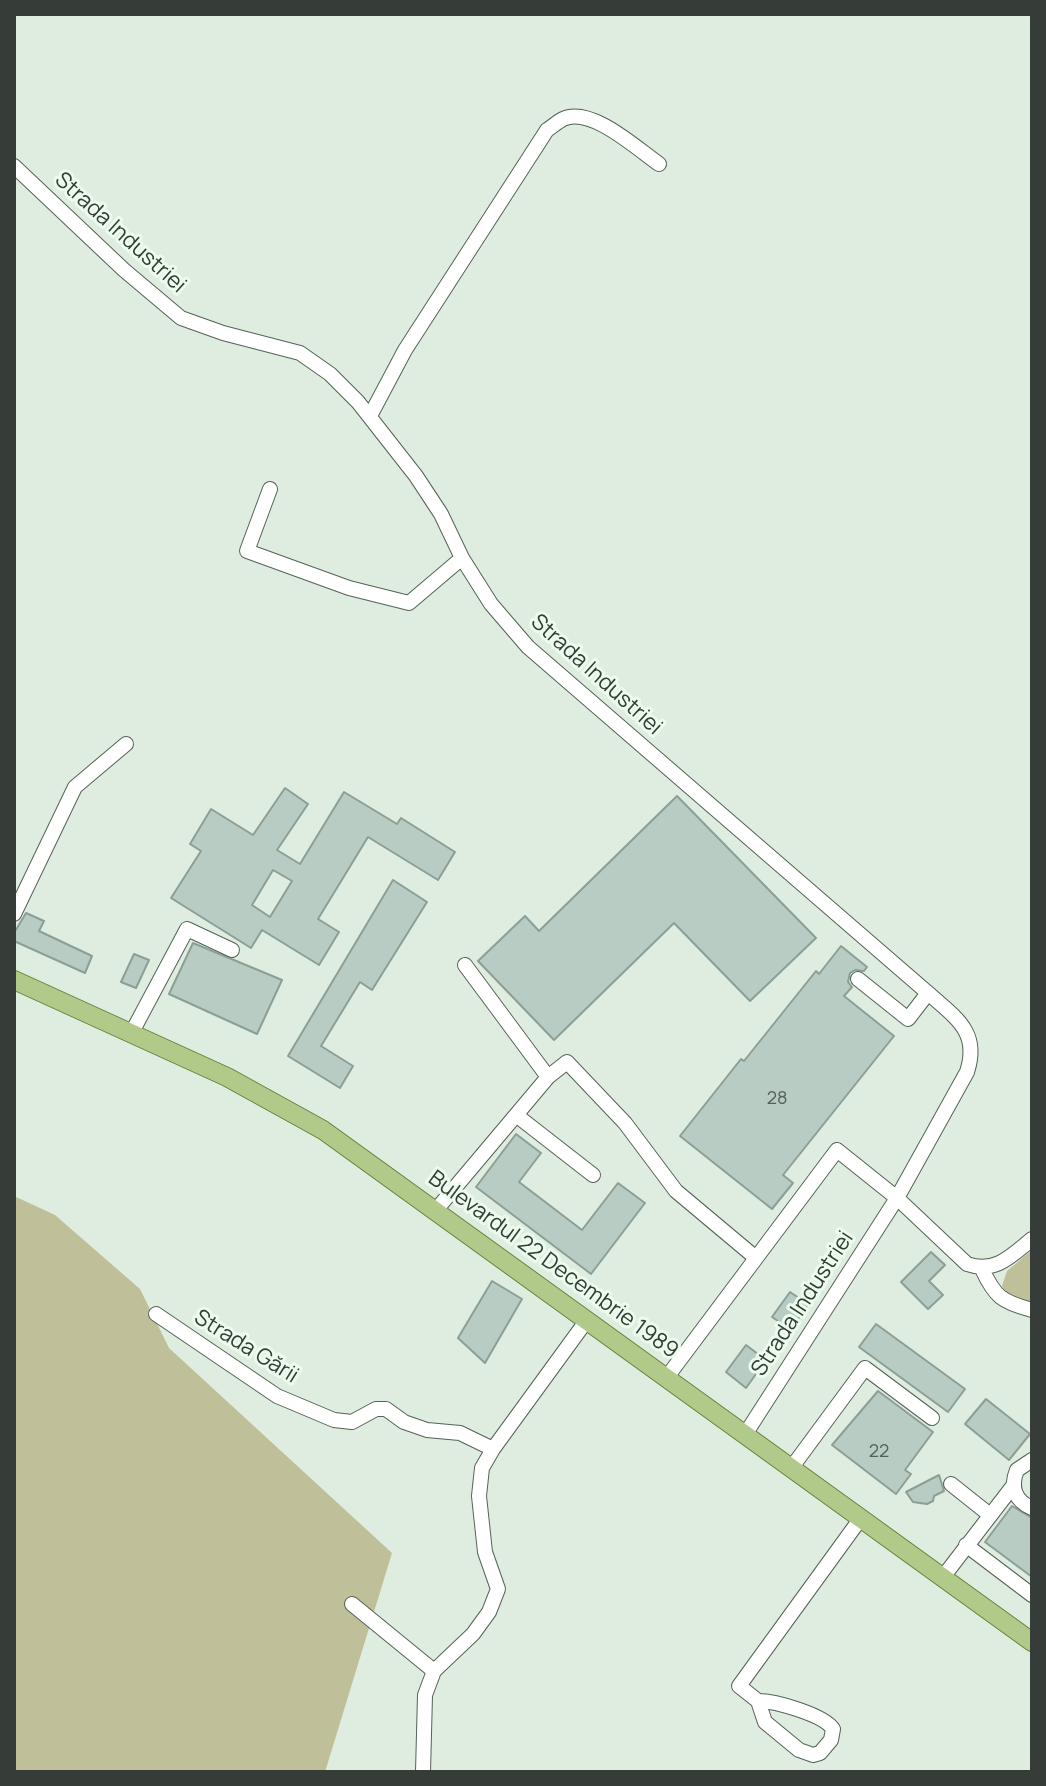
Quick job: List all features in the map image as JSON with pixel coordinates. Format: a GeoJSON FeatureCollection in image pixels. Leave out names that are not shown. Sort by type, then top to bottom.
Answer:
{"type":"FeatureCollection","features":[{"type":"Feature","properties":{"kind":"main road","name":"Bulevardul 22 Decembrie 1989"},"geometry":{"type":"LineString","coordinates":[[14,980],[227,1077],[323,1130],[1032,1642]]}},
{"type":"Feature","properties":{"kind":"street"},"geometry":{"type":"LineString","coordinates":[[370,416],[405,350],[547,130],[564,118],[583,116],[602,124],[659,164]]}},
{"type":"Feature","properties":{"kind":"street","name":"Strada Industriei"},"geometry":{"type":"LineString","coordinates":[[14,166],[124,270],[181,318],[223,333],[300,353],[330,374],[370,416],[416,476],[491,604],[528,647],[954,1015],[966,1030],[972,1055],[967,1072],[897,1198],[746,1433]]}},
{"type":"Feature","properties":{"kind":"street"},"geometry":{"type":"LineString","coordinates":[[270,489],[247,551],[349,588],[409,603],[462,558]]}},
{"type":"Feature","properties":{"kind":"street"},"geometry":{"type":"LineString","coordinates":[[14,914],[75,787],[126,744]]}},
{"type":"Feature","properties":{"kind":"street"},"geometry":{"type":"LineString","coordinates":[[131,1034],[187,929],[232,950]]}},
{"type":"Feature","properties":{"kind":"street"},"geometry":{"type":"LineString","coordinates":[[465,965],[548,1077]]}},
{"type":"Feature","properties":{"kind":"street"},"geometry":{"type":"LineString","coordinates":[[858,979],[908,1019],[928,993]]}},
{"type":"Feature","properties":{"kind":"street"},"geometry":{"type":"LineString","coordinates":[[436,1210],[548,1077],[567,1062],[625,1123],[676,1191],[756,1258]]}},
{"type":"Feature","properties":{"kind":"street"},"geometry":{"type":"LineString","coordinates":[[516,1115],[593,1175]]}},
{"type":"Feature","properties":{"kind":"street"},"geometry":{"type":"LineString","coordinates":[[667,1377],[837,1150],[897,1198],[967,1264],[982,1269],[997,1265],[1032,1239]]}},
{"type":"Feature","properties":{"kind":"street"},"geometry":{"type":"LineString","coordinates":[[982,1269],[993,1292],[1012,1305],[1032,1310]]}},
{"type":"Feature","properties":{"kind":"street","name":"Strada Gării"},"geometry":{"type":"LineString","coordinates":[[156,1314],[277,1396],[334,1420],[352,1422],[367,1413],[386,1409],[404,1422],[427,1430],[460,1433],[493,1449]]}},
{"type":"Feature","properties":{"kind":"street"},"geometry":{"type":"LineString","coordinates":[[423,1772],[425,1695],[434,1671],[473,1634],[496,1596],[496,1581],[485,1552],[479,1496],[482,1468],[587,1320]]}},
{"type":"Feature","properties":{"kind":"street"},"geometry":{"type":"LineString","coordinates":[[792,1467],[865,1368],[932,1418]]}},
{"type":"Feature","properties":{"kind":"street"},"geometry":{"type":"LineString","coordinates":[[943,1577],[1013,1486],[1017,1470],[1032,1460]]}},
{"type":"Feature","properties":{"kind":"street"},"geometry":{"type":"LineString","coordinates":[[951,1484],[990,1515]]}},
{"type":"Feature","properties":{"kind":"street"},"geometry":{"type":"LineString","coordinates":[[1013,1486],[1019,1501],[1032,1508]]}},
{"type":"Feature","properties":{"kind":"street"},"geometry":{"type":"LineString","coordinates":[[758,1701],[777,1701],[797,1712],[823,1719],[833,1729],[831,1740],[820,1753],[813,1755],[799,1750],[765,1722],[758,1701],[739,1686],[861,1518]]}},
{"type":"Feature","properties":{"kind":"street"},"geometry":{"type":"LineString","coordinates":[[966,1545],[1032,1595]]}},
{"type":"Feature","properties":{"kind":"street"},"geometry":{"type":"LineString","coordinates":[[352,1604],[434,1671]]}},
{"type":"Feature","properties":{"kind":"green space"},"geometry":{"type":"Polygon","coordinates":[[[14,1196],[55,1215],[140,1289],[169,1348],[392,1553],[325,1772],[14,1772],[14,1196]]]}},
{"type":"Feature","properties":{"kind":"green space"},"geometry":{"type":"Polygon","coordinates":[[[1032,1250],[1030,1303],[1010,1296],[1002,1286],[1007,1271],[1032,1250]]]}},
{"type":"Feature","properties":{"kind":"building"},"geometry":{"type":"Polygon","coordinates":[[[285,788],[308,804],[277,850],[300,864],[344,792],[397,824],[401,818],[455,852],[438,880],[368,837],[318,919],[339,932],[319,965],[262,930],[251,948],[171,898],[201,851],[190,844],[211,809],[253,835],[285,788]],[[273,870],[252,905],[270,917],[292,881],[273,870]]]}},
{"type":"Feature","properties":{"kind":"building"},"geometry":{"type":"Polygon","coordinates":[[[677,796],[816,938],[750,1001],[674,923],[554,1040],[478,961],[525,916],[539,931],[677,796]]]}},
{"type":"Feature","properties":{"kind":"building"},"geometry":{"type":"Polygon","coordinates":[[[393,880],[427,902],[372,990],[360,982],[321,1046],[353,1066],[340,1088],[288,1056],[393,880]]]}},
{"type":"Feature","properties":{"kind":"building"},"geometry":{"type":"Polygon","coordinates":[[[26,913],[44,921],[39,931],[92,956],[85,973],[14,941],[14,933],[26,913]]]}},
{"type":"Feature","properties":{"kind":"building"},"geometry":{"type":"Polygon","coordinates":[[[193,943],[282,980],[257,1034],[169,994],[193,943]]]}},
{"type":"Feature","properties":{"kind":"building"},"geometry":{"type":"Polygon","coordinates":[[[841,946],[867,967],[864,971],[850,973],[848,982],[852,987],[844,996],[894,1036],[783,1175],[793,1183],[772,1209],[680,1136],[741,1059],[744,1061],[816,971],[819,974],[841,946]]]}},
{"type":"Feature","properties":{"kind":"building"},"geometry":{"type":"Polygon","coordinates":[[[134,954],[149,960],[136,988],[121,982],[134,954]]]}},
{"type":"Feature","properties":{"kind":"building"},"geometry":{"type":"Polygon","coordinates":[[[516,1134],[541,1153],[519,1182],[582,1230],[618,1183],[645,1203],[591,1274],[476,1187],[516,1134]]]}},
{"type":"Feature","properties":{"kind":"building"},"geometry":{"type":"Polygon","coordinates":[[[931,1252],[945,1265],[929,1281],[943,1295],[928,1309],[901,1282],[931,1252]]]}},
{"type":"Feature","properties":{"kind":"building"},"geometry":{"type":"Polygon","coordinates":[[[492,1281],[522,1299],[485,1363],[458,1338],[492,1281]]]}},
{"type":"Feature","properties":{"kind":"building"},"geometry":{"type":"Polygon","coordinates":[[[790,1292],[808,1304],[791,1330],[772,1317],[790,1292]]]}},
{"type":"Feature","properties":{"kind":"building"},"geometry":{"type":"Polygon","coordinates":[[[876,1324],[965,1389],[948,1412],[859,1347],[876,1324]]]}},
{"type":"Feature","properties":{"kind":"building"},"geometry":{"type":"Polygon","coordinates":[[[746,1345],[766,1360],[746,1388],[726,1372],[746,1345]]]}},
{"type":"Feature","properties":{"kind":"building"},"geometry":{"type":"Polygon","coordinates":[[[878,1391],[933,1432],[905,1470],[911,1474],[896,1494],[832,1445],[878,1391]]]}},
{"type":"Feature","properties":{"kind":"building"},"geometry":{"type":"Polygon","coordinates":[[[986,1399],[1030,1434],[1009,1460],[965,1424],[986,1399]]]}},
{"type":"Feature","properties":{"kind":"building"},"geometry":{"type":"Polygon","coordinates":[[[939,1475],[944,1491],[927,1504],[913,1502],[906,1492],[939,1475]]]}},
{"type":"Feature","properties":{"kind":"building"},"geometry":{"type":"Polygon","coordinates":[[[1012,1506],[1032,1518],[1032,1577],[985,1542],[1012,1506]]]}}]}
